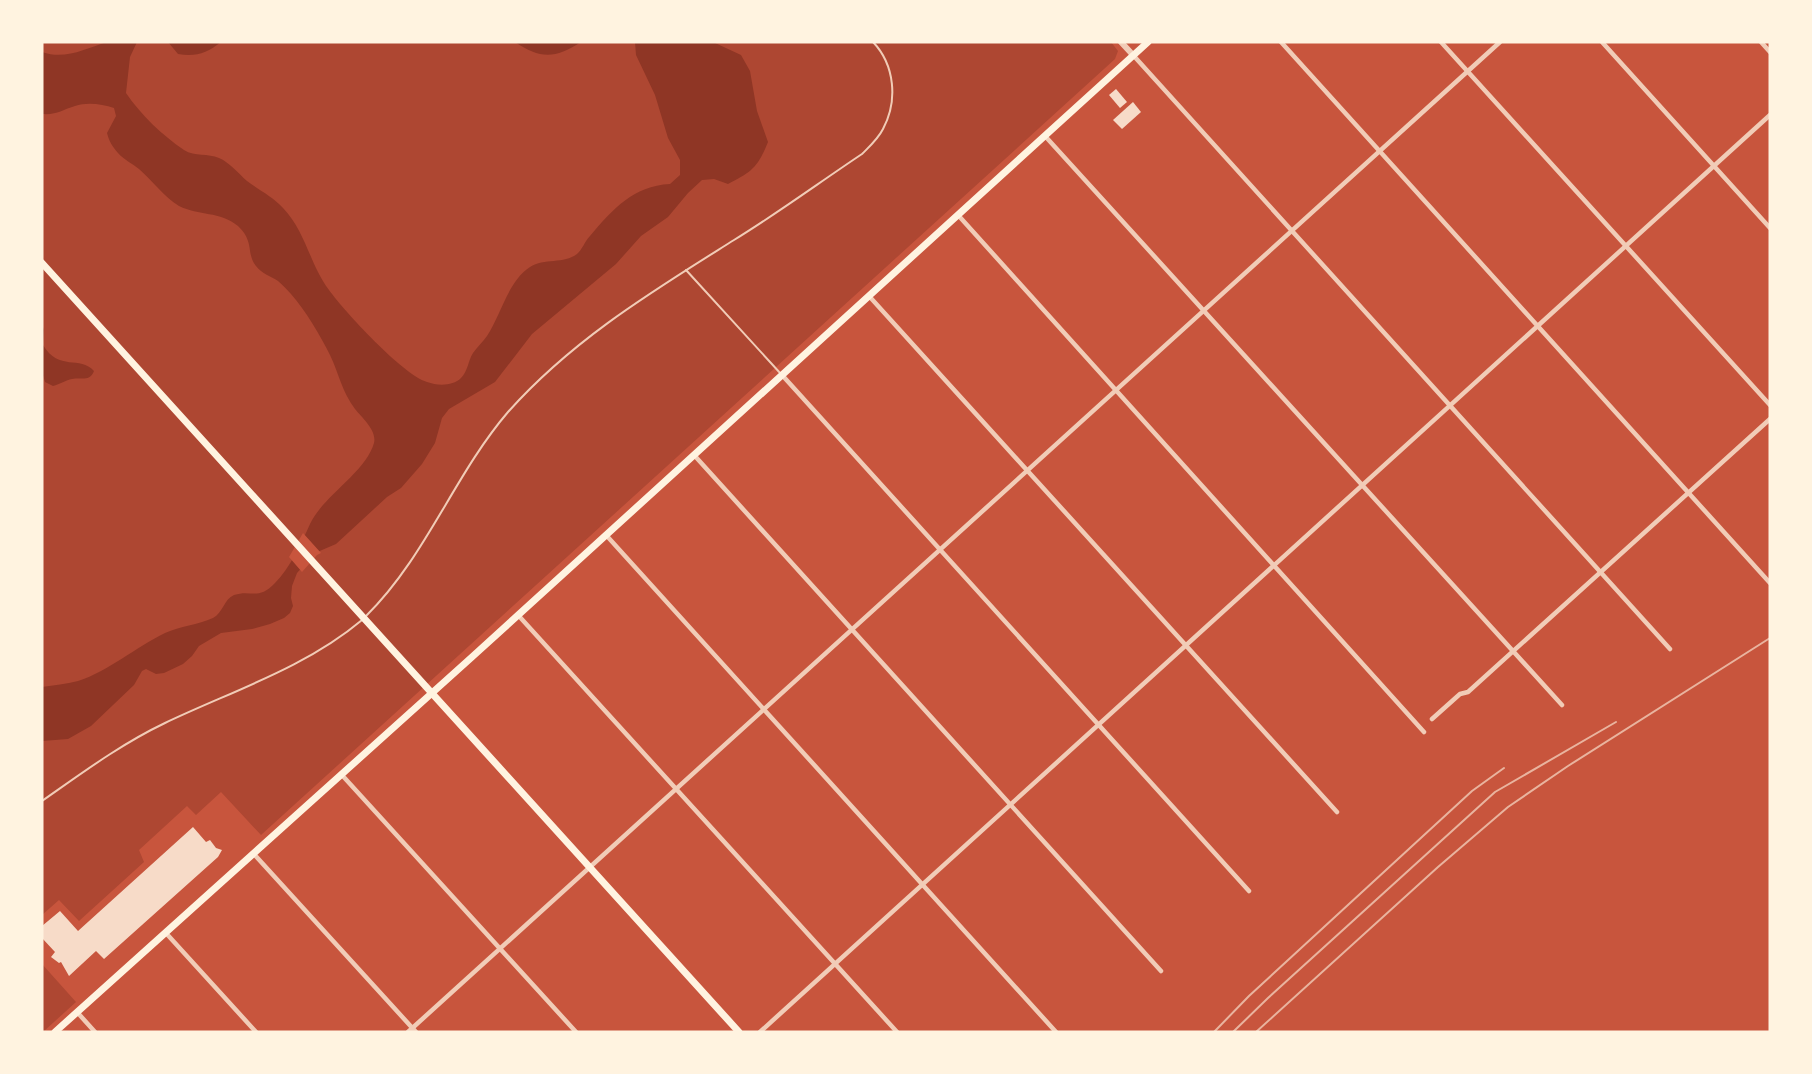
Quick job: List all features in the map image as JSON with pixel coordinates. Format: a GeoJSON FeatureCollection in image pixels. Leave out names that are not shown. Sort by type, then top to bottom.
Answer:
{"type":"FeatureCollection","features":[{"type":"Feature","properties":{"kind":"main road"},"geometry":{"type":"LineString","coordinates":[[55,1032],[1148,42]]}},
{"type":"Feature","properties":{"kind":"main road"},"geometry":{"type":"LineString","coordinates":[[42,263],[739,1032]]}},
{"type":"Feature","properties":{"kind":"street"},"geometry":{"type":"LineString","coordinates":[[1121,42],[1670,649]]}},
{"type":"Feature","properties":{"kind":"street"},"geometry":{"type":"LineString","coordinates":[[1281,42],[1770,583]]}},
{"type":"Feature","properties":{"kind":"street"},"geometry":{"type":"LineString","coordinates":[[1442,42],[1770,405]]}},
{"type":"Feature","properties":{"kind":"street"},"geometry":{"type":"LineString","coordinates":[[253,853],[412,1031],[1500,42]]}},
{"type":"Feature","properties":{"kind":"street"},"geometry":{"type":"LineString","coordinates":[[1602,42],[1770,228]]}},
{"type":"Feature","properties":{"kind":"street"},"geometry":{"type":"LineString","coordinates":[[1761,42],[1770,52]]}},
{"type":"Feature","properties":{"kind":"street"},"geometry":{"type":"LineString","coordinates":[[761,1032],[1770,115]]}},
{"type":"Feature","properties":{"kind":"street"},"geometry":{"type":"LineString","coordinates":[[1045,136],[1562,705]]}},
{"type":"Feature","properties":{"kind":"street"},"geometry":{"type":"LineString","coordinates":[[958,215],[1424,732]]}},
{"type":"Feature","properties":{"kind":"street"},"geometry":{"type":"LineString","coordinates":[[869,296],[1337,812]]}},
{"type":"Feature","properties":{"kind":"street"},"geometry":{"type":"LineString","coordinates":[[782,375],[1249,891]]}},
{"type":"Feature","properties":{"kind":"street"},"geometry":{"type":"LineString","coordinates":[[1432,719],[1460,694],[1468,692],[1770,419]]}},
{"type":"Feature","properties":{"kind":"street"},"geometry":{"type":"LineString","coordinates":[[694,455],[1161,971]]}},
{"type":"Feature","properties":{"kind":"street"},"geometry":{"type":"LineString","coordinates":[[606,535],[1056,1032]]}},
{"type":"Feature","properties":{"kind":"street"},"geometry":{"type":"LineString","coordinates":[[518,615],[897,1032]]}},
{"type":"Feature","properties":{"kind":"street"},"geometry":{"type":"LineString","coordinates":[[341,774],[576,1032]]}},
{"type":"Feature","properties":{"kind":"street"},"geometry":{"type":"LineString","coordinates":[[165,933],[256,1032]]}},
{"type":"Feature","properties":{"kind":"street"},"geometry":{"type":"LineString","coordinates":[[77,1012],[95,1032]]}},
{"type":"Feature","properties":{"kind":"lane"},"geometry":{"type":"LineString","coordinates":[[42,801],[162,724],[263,680],[320,651],[364,619],[378,605],[409,564],[473,457],[530,389],[585,339],[617,315],[736,239],[862,154],[877,139],[884,129],[892,106],[892,81],[887,62],[873,42]]}},
{"type":"Feature","properties":{"kind":"lane"},"geometry":{"type":"LineString","coordinates":[[686,270],[782,375]]}},
{"type":"Feature","properties":{"kind":"shaded area"},"geometry":{"type":"Polygon","coordinates":[[[42,42],[1111,42],[1118,51],[1115,59],[261,835],[221,792],[196,815],[187,806],[139,850],[144,862],[79,921],[59,900],[42,915],[42,42]]]}},
{"type":"Feature","properties":{"kind":"shaded area"},"geometry":{"type":"Polygon","coordinates":[[[107,42],[137,42],[130,57],[126,93],[145,117],[184,150],[223,160],[279,204],[297,227],[322,280],[348,313],[403,367],[416,377],[436,384],[454,383],[463,375],[473,353],[492,328],[510,289],[522,273],[536,264],[566,259],[577,254],[588,238],[616,208],[634,194],[645,189],[670,184],[680,175],[680,160],[668,138],[655,95],[636,55],[635,42],[713,42],[741,55],[750,71],[757,111],[768,142],[757,163],[743,176],[728,184],[714,179],[702,180],[668,217],[641,236],[616,264],[532,334],[495,382],[449,409],[442,418],[435,443],[422,464],[401,488],[387,497],[336,544],[315,553],[297,573],[292,586],[293,606],[284,618],[252,629],[221,633],[199,646],[183,664],[164,673],[156,674],[146,669],[142,671],[134,685],[91,726],[68,739],[42,741],[42,687],[89,677],[165,633],[213,618],[234,595],[264,592],[280,577],[290,563],[316,514],[354,474],[374,443],[371,429],[347,396],[330,355],[312,323],[283,286],[256,266],[251,257],[247,237],[238,226],[224,218],[179,206],[139,169],[120,155],[107,133],[116,116],[114,108],[84,104],[56,113],[42,114],[42,52],[67,54],[107,42]]]}},
{"type":"Feature","properties":{"kind":"shaded area"},"geometry":{"type":"Polygon","coordinates":[[[168,42],[221,42],[211,49],[190,55],[178,54],[168,42]]]}},
{"type":"Feature","properties":{"kind":"shaded area"},"geometry":{"type":"Polygon","coordinates":[[[515,42],[581,42],[563,52],[548,55],[532,52],[515,42]]]}},
{"type":"Feature","properties":{"kind":"shaded area"},"geometry":{"type":"Polygon","coordinates":[[[42,324],[43,345],[49,353],[62,361],[88,366],[94,371],[90,377],[70,380],[53,386],[45,382],[42,372],[42,324]]]}},
{"type":"Feature","properties":{"kind":"shaded area"},"geometry":{"type":"Polygon","coordinates":[[[42,964],[76,1002],[43,1032],[42,1032],[42,964]]]}},
{"type":"Feature","properties":{"kind":"pier"},"geometry":{"type":"Polygon","coordinates":[[[303,533],[321,553],[302,572],[289,557],[303,533]]]}},
{"type":"Feature","properties":{"kind":"building"},"geometry":{"type":"Polygon","coordinates":[[[1116,89],[1127,102],[1120,108],[1109,95],[1116,89]]]}},
{"type":"Feature","properties":{"kind":"building"},"geometry":{"type":"Polygon","coordinates":[[[1133,102],[1141,112],[1122,129],[1113,120],[1133,102]]]}},
{"type":"Feature","properties":{"kind":"building"},"geometry":{"type":"Polygon","coordinates":[[[193,827],[206,842],[210,840],[216,848],[222,850],[218,857],[104,959],[96,951],[69,976],[61,962],[51,957],[55,952],[42,938],[42,926],[60,911],[78,931],[193,827]]]}},
{"type":"Feature","properties":{"kind":"railway"},"geometry":{"type":"LineString","coordinates":[[1256,1032],[1438,867],[1508,807],[1568,766],[1770,638]]}},
{"type":"Feature","properties":{"kind":"railway"},"geometry":{"type":"LineString","coordinates":[[1233,1032],[1495,792],[1616,722]]}},
{"type":"Feature","properties":{"kind":"railway"},"geometry":{"type":"LineString","coordinates":[[1214,1032],[1249,996],[1472,791],[1504,768]]}}]}
